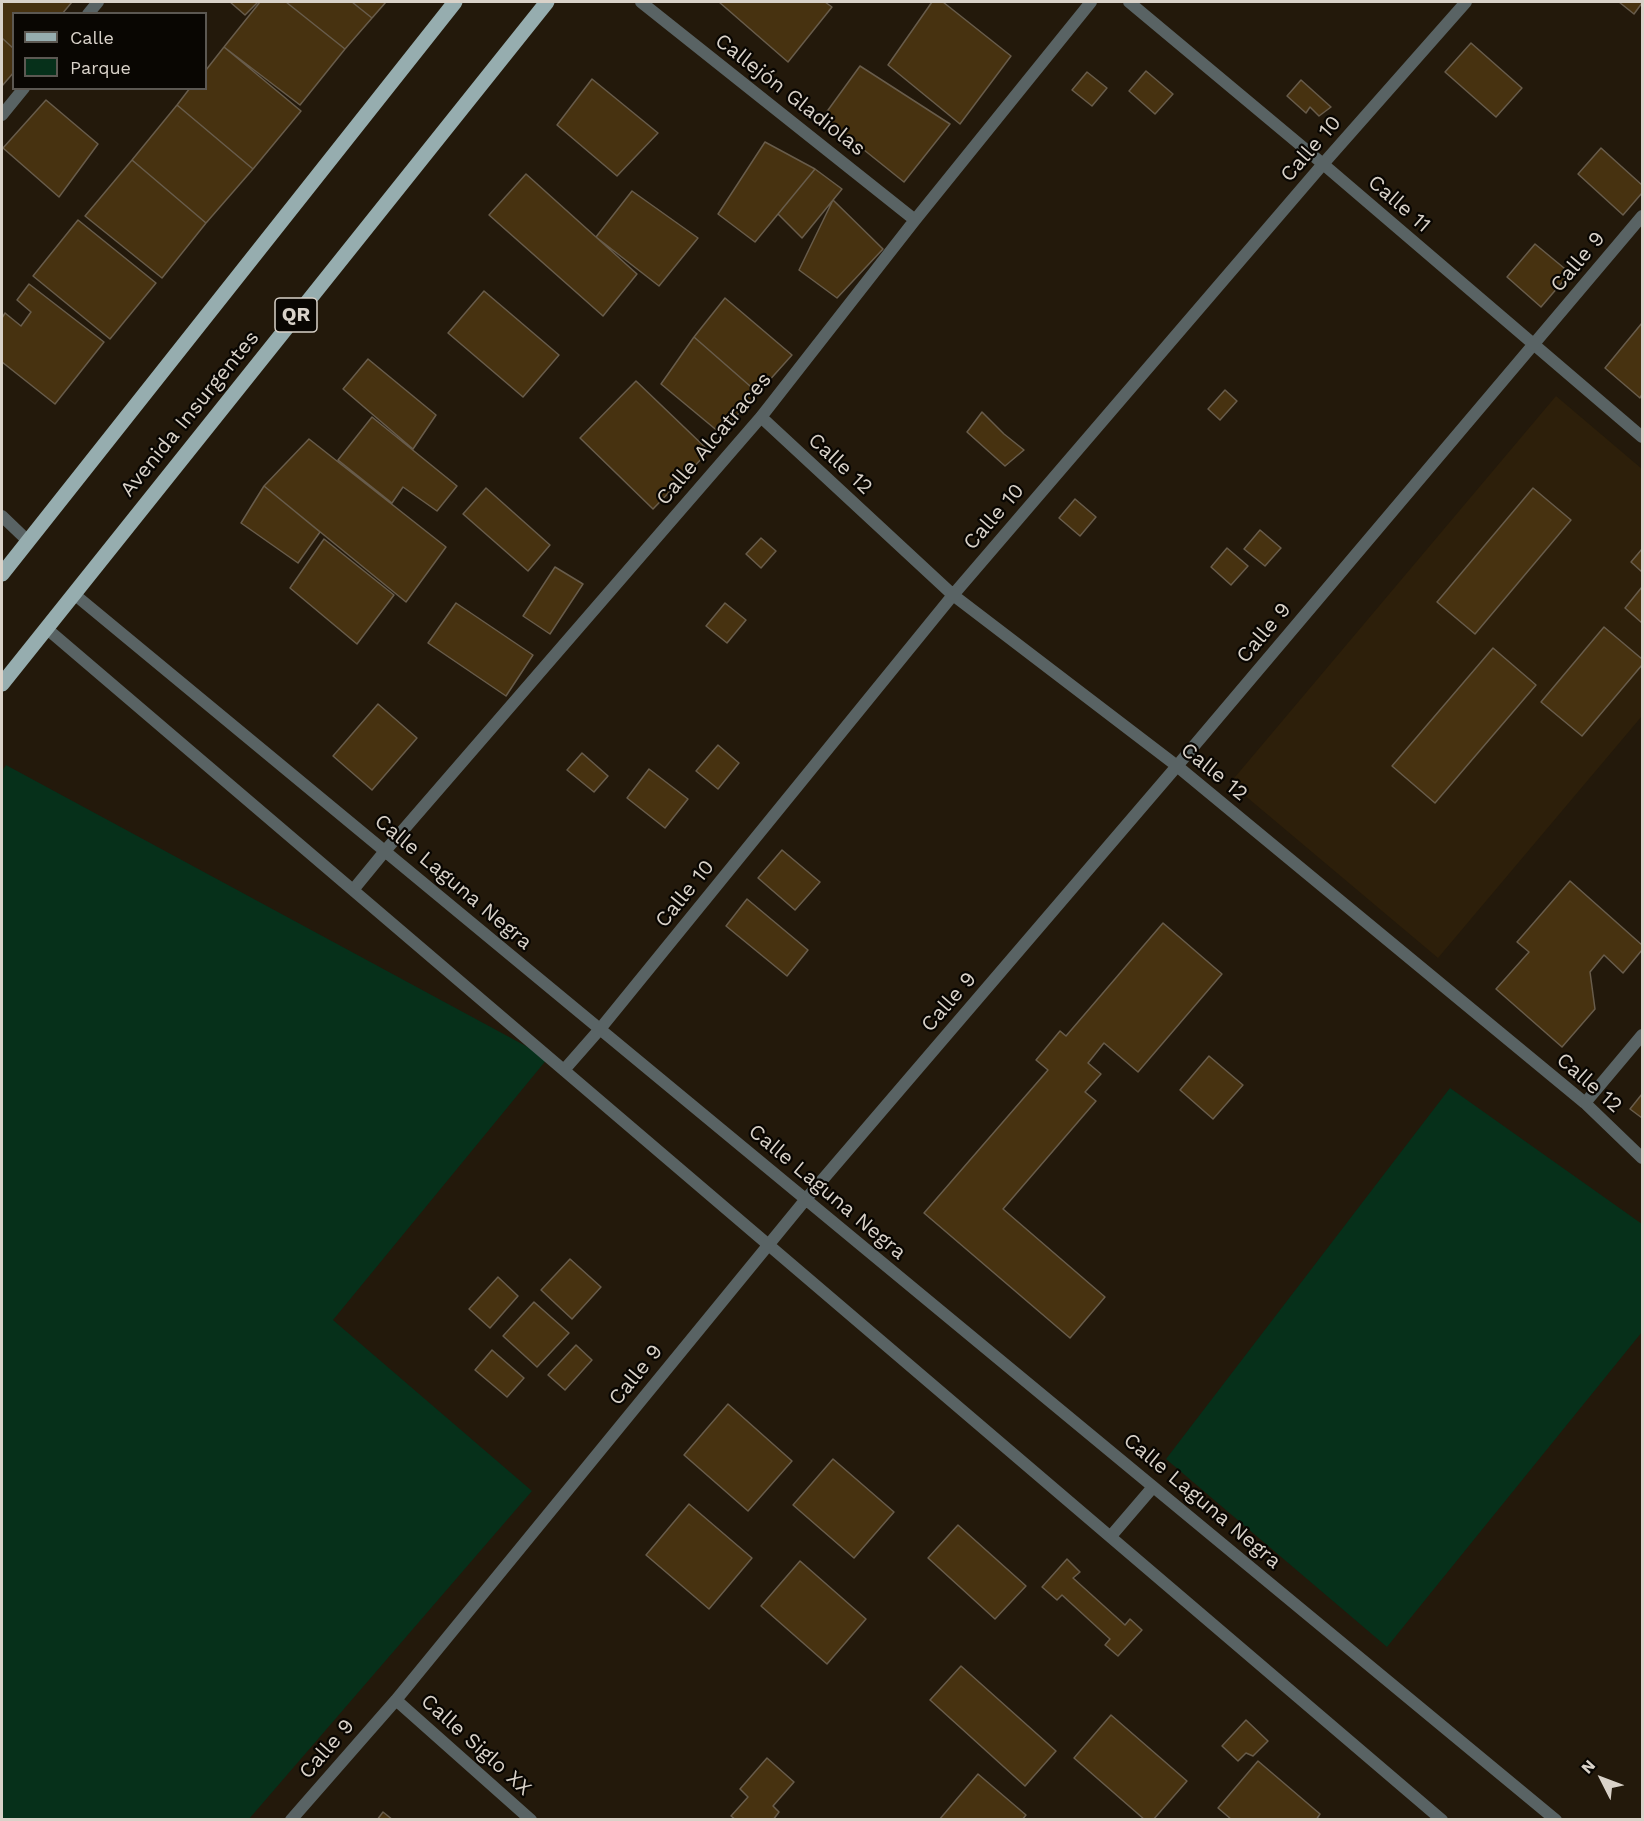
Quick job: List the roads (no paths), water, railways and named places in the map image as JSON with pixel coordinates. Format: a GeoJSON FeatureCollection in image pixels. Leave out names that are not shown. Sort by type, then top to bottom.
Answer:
{"type":"FeatureCollection","features":[{"type":"Feature","properties":{"kind":"main road"},"geometry":{"type":"LineString","coordinates":[[2,573],[455,2]]}},
{"type":"Feature","properties":{"kind":"main road","name":"Avenida Insurgentes"},"geometry":{"type":"LineString","coordinates":[[2,684],[547,2]]}},
{"type":"Feature","properties":{"kind":"street","name":"Callejón Gladiolas"},"geometry":{"type":"LineString","coordinates":[[641,2],[915,219]]}},
{"type":"Feature","properties":{"kind":"street","name":"Calle Alcatraces"},"geometry":{"type":"LineString","coordinates":[[354,890],[385,851],[761,417],[915,219],[1091,2]]}},
{"type":"Feature","properties":{"kind":"street","name":"Calle 11"},"geometry":{"type":"LineString","coordinates":[[1129,2],[1323,164],[1642,437]]}},
{"type":"Feature","properties":{"kind":"street","name":"Calle 10"},"geometry":{"type":"LineString","coordinates":[[564,1070],[600,1029],[953,595],[1323,164],[1467,2]]}},
{"type":"Feature","properties":{"kind":"street"},"geometry":{"type":"LineString","coordinates":[[2,115],[22,90]]}},
{"type":"Feature","properties":{"kind":"street","name":"Calle 9"},"geometry":{"type":"LineString","coordinates":[[291,1820],[396,1700],[806,1199],[1177,766],[1642,216]]}},
{"type":"Feature","properties":{"kind":"street","name":"Calle 12"},"geometry":{"type":"LineString","coordinates":[[761,417],[953,595],[1177,766],[1585,1103],[1642,1158]]}},
{"type":"Feature","properties":{"kind":"street"},"geometry":{"type":"LineString","coordinates":[[2,516],[28,541]]}},
{"type":"Feature","properties":{"kind":"street","name":"Calle Laguna Negra"},"geometry":{"type":"LineString","coordinates":[[74,594],[1556,1820]]}},
{"type":"Feature","properties":{"kind":"street"},"geometry":{"type":"LineString","coordinates":[[46,628],[1442,1820]]}},
{"type":"Feature","properties":{"kind":"street"},"geometry":{"type":"LineString","coordinates":[[1585,1103],[1642,1035]]}},
{"type":"Feature","properties":{"kind":"street"},"geometry":{"type":"LineString","coordinates":[[1111,1536],[1154,1487]]}},
{"type":"Feature","properties":{"kind":"street","name":"Calle Siglo XX"},"geometry":{"type":"LineString","coordinates":[[396,1700],[531,1820]]}}]}
